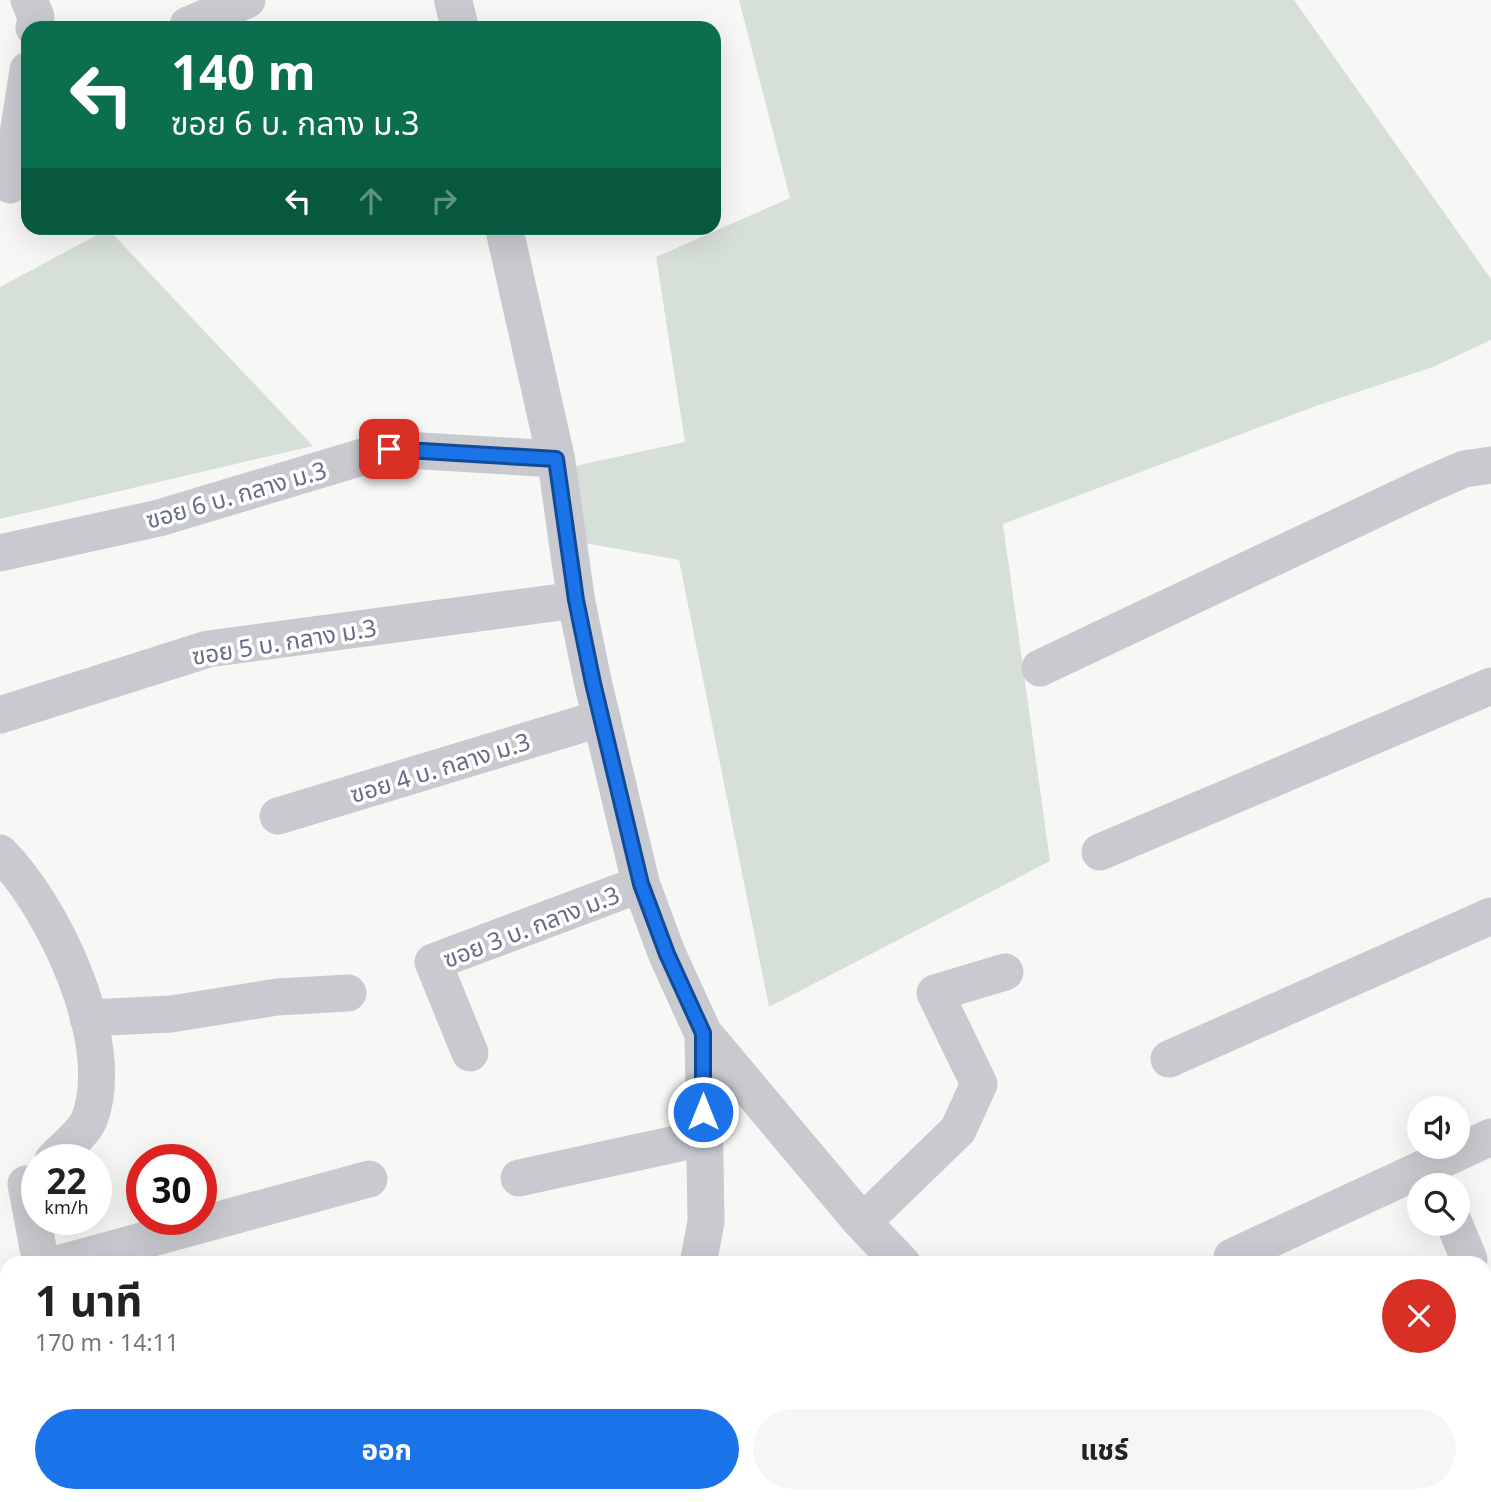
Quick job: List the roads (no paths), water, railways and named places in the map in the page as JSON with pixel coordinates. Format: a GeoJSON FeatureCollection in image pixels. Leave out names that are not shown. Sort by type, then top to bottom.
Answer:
{"type":"FeatureCollection","features":[{"type":"Feature","properties":{"kind":"street"},"geometry":{"type":"LineString","coordinates":[[29,0],[35,21]]}},
{"type":"Feature","properties":{"kind":"street"},"geometry":{"type":"LineString","coordinates":[[197,21],[247,0]]}},
{"type":"Feature","properties":{"kind":"street"},"geometry":{"type":"LineString","coordinates":[[453,0],[458,21]]}},
{"type":"Feature","properties":{"kind":"street"},"geometry":{"type":"LineString","coordinates":[[10,185],[18,85]]}},
{"type":"Feature","properties":{"kind":"street"},"geometry":{"type":"LineString","coordinates":[[506,235],[556,459],[576,600],[602,718],[641,884],[667,954],[703,1033],[861,1221],[894,1256]]}},
{"type":"Feature","properties":{"kind":"street","name":"ฃอย 6 บ. กลาง ม.3"},"geometry":{"type":"LineString","coordinates":[[0,554],[159,518],[389,449],[556,459]]}},
{"type":"Feature","properties":{"kind":"street"},"geometry":{"type":"LineString","coordinates":[[1040,668],[1464,468],[1491,466]]}},
{"type":"Feature","properties":{"kind":"street","name":"ฃอย 5 บ. กลาง ม.3"},"geometry":{"type":"LineString","coordinates":[[0,715],[208,649],[576,600]]}},
{"type":"Feature","properties":{"kind":"street"},"geometry":{"type":"LineString","coordinates":[[1100,852],[1491,686]]}},
{"type":"Feature","properties":{"kind":"street","name":"ฃอย 4 บ. กลาง ม.3"},"geometry":{"type":"LineString","coordinates":[[278,816],[602,718]]}},
{"type":"Feature","properties":{"kind":"street"},"geometry":{"type":"LineString","coordinates":[[0,853],[19,872],[51,922],[76,974],[88,1018],[95,1065],[94,1094],[88,1122],[68,1144]]}},
{"type":"Feature","properties":{"kind":"street","name":"ฃอย 3 บ. กลาง ม.3"},"geometry":{"type":"LineString","coordinates":[[470,1054],[433,962],[641,884]]}},
{"type":"Feature","properties":{"kind":"street"},"geometry":{"type":"LineString","coordinates":[[1169,1059],[1491,916]]}},
{"type":"Feature","properties":{"kind":"street"},"geometry":{"type":"LineString","coordinates":[[861,1221],[958,1130],[979,1084],[934,993],[1005,972]]}},
{"type":"Feature","properties":{"kind":"street"},"geometry":{"type":"LineString","coordinates":[[88,1018],[171,1014],[277,997],[348,993]]}},
{"type":"Feature","properties":{"kind":"street"},"geometry":{"type":"LineString","coordinates":[[700,1256],[706,1222],[703,1033]]}},
{"type":"Feature","properties":{"kind":"street"},"geometry":{"type":"LineString","coordinates":[[1436,1173],[1491,1137]]}},
{"type":"Feature","properties":{"kind":"street"},"geometry":{"type":"LineString","coordinates":[[519,1178],[703,1138]]}},
{"type":"Feature","properties":{"kind":"street"},"geometry":{"type":"LineString","coordinates":[[86,1256],[369,1179]]}},
{"type":"Feature","properties":{"kind":"street"},"geometry":{"type":"LineString","coordinates":[[1234,1256],[1407,1186]]}},
{"type":"Feature","properties":{"kind":"street"},"geometry":{"type":"LineString","coordinates":[[34,1235],[39,1256]]}},
{"type":"Feature","properties":{"kind":"street"},"geometry":{"type":"LineString","coordinates":[[1459,1236],[1468,1256]]}}]}
